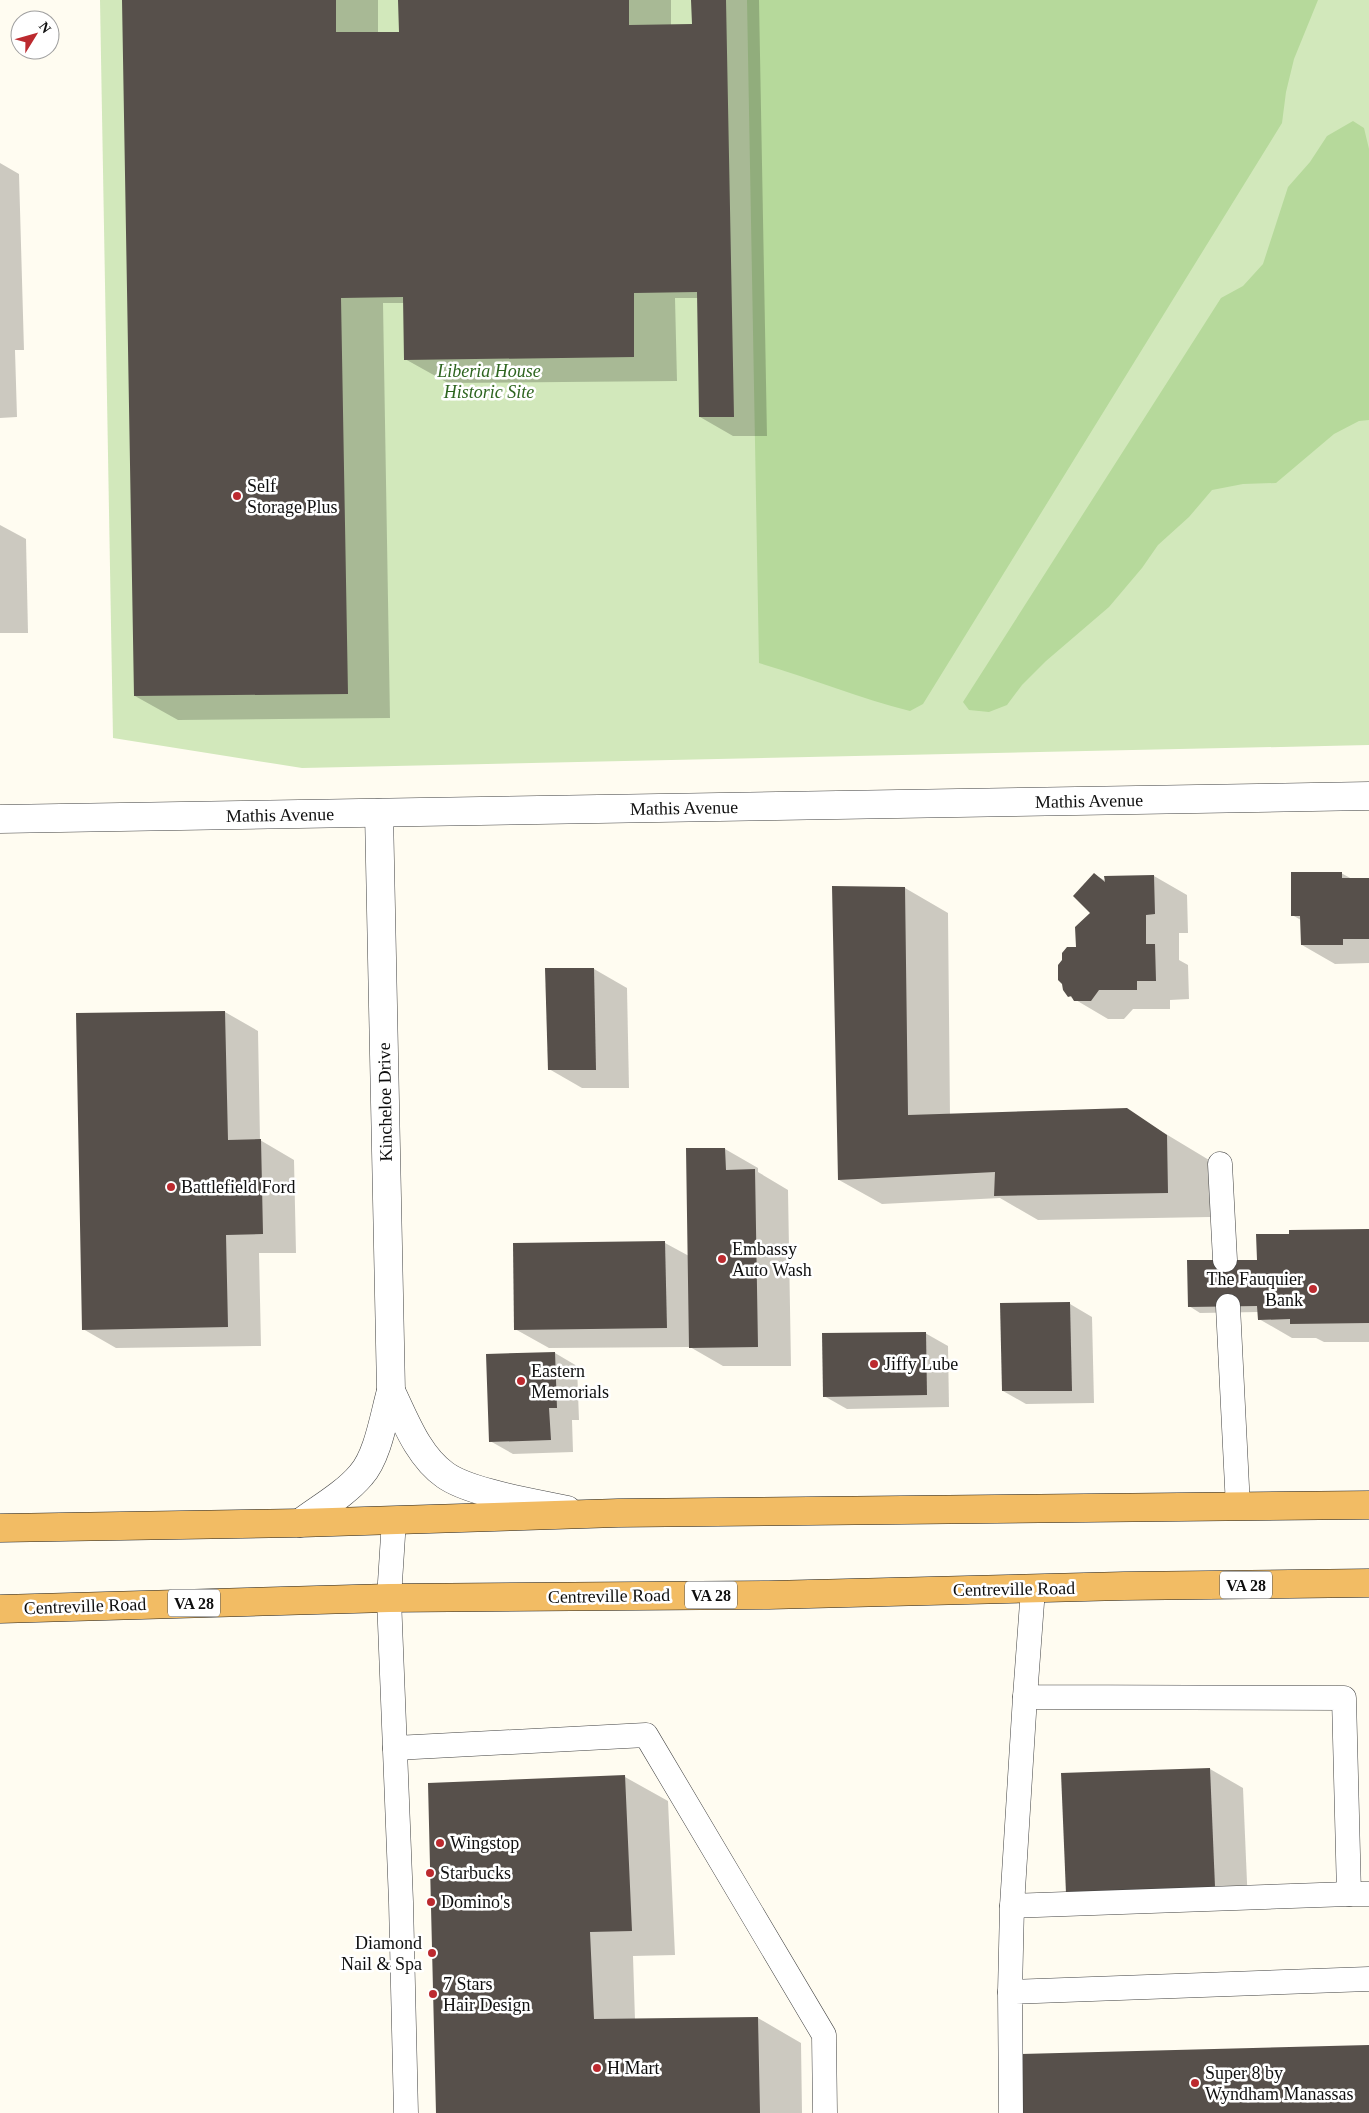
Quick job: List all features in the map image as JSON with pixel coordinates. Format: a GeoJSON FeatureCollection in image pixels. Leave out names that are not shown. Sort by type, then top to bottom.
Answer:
{"type":"FeatureCollection","features":[{"type":"Feature","properties":{"kind":"highway"},"geometry":{"type":"LineString","coordinates":[[0,1528],[300,1523],[587,1514],[1369,1505]]}},
{"type":"Feature","properties":{"kind":"highway","name":"Centreville Road"},"geometry":{"type":"LineString","coordinates":[[0,1608],[389,1598],[769,1595],[1369,1583]]}},
{"type":"Feature","properties":{"kind":"street","name":"Mathis Avenue"},"geometry":{"type":"LineString","coordinates":[[0,820],[1369,796]]}},
{"type":"Feature","properties":{"kind":"street","name":"Kincheloe Drive"},"geometry":{"type":"LineString","coordinates":[[300,1523],[342,1492],[362,1474],[374,1452],[391,1391],[379,813]]}},
{"type":"Feature","properties":{"kind":"street","name":"Kincheloe Drive"},"geometry":{"type":"LineString","coordinates":[[391,1391],[412,1435],[431,1461],[445,1475],[467,1486],[587,1514]]}},
{"type":"Feature","properties":{"kind":"lane"},"geometry":{"type":"LineString","coordinates":[[1220,1164],[1225,1260]]}},
{"type":"Feature","properties":{"kind":"lane"},"geometry":{"type":"LineString","coordinates":[[1228,1306],[1238,1507]]}},
{"type":"Feature","properties":{"kind":"lane"},"geometry":{"type":"LineString","coordinates":[[394,1520],[389,1598],[406,2113]]}},
{"type":"Feature","properties":{"kind":"lane"},"geometry":{"type":"LineString","coordinates":[[1012,2113],[1010,1992],[1012,1906],[1033,1589]]}},
{"type":"Feature","properties":{"kind":"lane"},"geometry":{"type":"LineString","coordinates":[[1012,1906],[1359,1894],[1344,1698],[1025,1697]]}},
{"type":"Feature","properties":{"kind":"lane"},"geometry":{"type":"LineString","coordinates":[[395,1748],[646,1735],[824,2035],[825,2113]]}},
{"type":"Feature","properties":{"kind":"lane"},"geometry":{"type":"LineString","coordinates":[[1010,1992],[1369,1979]]}},
{"type":"Feature","properties":{"kind":"green space","name":"Liberia House Historic Site"},"geometry":{"type":"Polygon","coordinates":[[[100,0],[1369,0],[1369,745],[302,768],[113,738],[100,0]]]}},
{"type":"Feature","properties":{"kind":"green space"},"geometry":{"type":"Polygon","coordinates":[[[747,0],[1318,0],[1294,59],[1286,92],[1282,123],[923,704],[910,711],[759,663],[747,0]]]}},
{"type":"Feature","properties":{"kind":"green space"},"geometry":{"type":"Polygon","coordinates":[[[1353,121],[1364,128],[1369,149],[1369,420],[1359,421],[1334,434],[1276,483],[1243,484],[1212,490],[1189,517],[1158,545],[1142,568],[1109,607],[1046,661],[1022,685],[1007,705],[989,712],[969,710],[963,702],[1221,298],[1243,286],[1263,264],[1288,187],[1310,162],[1327,136],[1353,121]]]}},
{"type":"Feature","properties":{"kind":"building"},"geometry":{"type":"Polygon","coordinates":[[[122,0],[336,0],[336,32],[399,32],[398,0],[629,0],[629,25],[692,24],[691,0],[726,0],[734,417],[699,417],[697,292],[634,293],[634,357],[404,360],[403,297],[341,298],[348,694],[134,696],[122,0]]]}},
{"type":"Feature","properties":{"kind":"building"},"geometry":{"type":"Polygon","coordinates":[[[1291,872],[1342,872],[1342,878],[1369,878],[1369,939],[1343,939],[1343,945],[1301,945],[1300,916],[1291,916],[1291,872]]]}},
{"type":"Feature","properties":{"kind":"building"},"geometry":{"type":"Polygon","coordinates":[[[1094,873],[1105,882],[1104,876],[1154,875],[1155,914],[1146,915],[1146,944],[1155,944],[1156,981],[1137,981],[1137,990],[1099,990],[1091,1001],[1074,1001],[1071,996],[1068,997],[1058,980],[1058,965],[1062,960],[1062,953],[1067,947],[1076,947],[1075,927],[1090,913],[1073,896],[1094,873]]]}},
{"type":"Feature","properties":{"kind":"building"},"geometry":{"type":"Polygon","coordinates":[[[832,886],[905,887],[908,1115],[1127,1108],[1167,1135],[1168,1193],[994,1196],[995,1172],[838,1180],[832,886]]]}},
{"type":"Feature","properties":{"kind":"building"},"geometry":{"type":"Polygon","coordinates":[[[545,968],[594,968],[596,1070],[548,1070],[545,968]]]}},
{"type":"Feature","properties":{"kind":"building","name":"Battlefield Ford"},"geometry":{"type":"Polygon","coordinates":[[[225,1011],[228,1140],[261,1139],[263,1234],[226,1235],[228,1327],[82,1330],[76,1013],[225,1011]]]}},
{"type":"Feature","properties":{"kind":"building","name":"Embassy Auto Wash"},"geometry":{"type":"Polygon","coordinates":[[[686,1148],[725,1148],[726,1170],[755,1169],[758,1347],[689,1348],[686,1148]]]}},
{"type":"Feature","properties":{"kind":"building","name":"The Fauquier Bank"},"geometry":{"type":"Polygon","coordinates":[[[1369,1229],[1369,1323],[1290,1324],[1290,1319],[1258,1320],[1257,1306],[1188,1307],[1187,1260],[1257,1260],[1256,1234],[1289,1234],[1289,1230],[1369,1229]]]}},
{"type":"Feature","properties":{"kind":"building"},"geometry":{"type":"Polygon","coordinates":[[[665,1241],[667,1328],[514,1330],[513,1243],[665,1241]]]}},
{"type":"Feature","properties":{"kind":"building"},"geometry":{"type":"Polygon","coordinates":[[[1070,1302],[1072,1391],[1002,1391],[1000,1303],[1070,1302]]]}},
{"type":"Feature","properties":{"kind":"building","name":"Jiffy Lube"},"geometry":{"type":"Polygon","coordinates":[[[926,1332],[927,1395],[823,1397],[822,1333],[926,1332]]]}},
{"type":"Feature","properties":{"kind":"building","name":"Eastern Memorials"},"geometry":{"type":"Polygon","coordinates":[[[555,1352],[557,1408],[549,1408],[551,1440],[489,1442],[486,1354],[555,1352]]]}},
{"type":"Feature","properties":{"kind":"building"},"geometry":{"type":"Polygon","coordinates":[[[1210,1768],[1215,1887],[1066,1893],[1061,1773],[1210,1768]]]}},
{"type":"Feature","properties":{"kind":"building"},"geometry":{"type":"Polygon","coordinates":[[[625,1775],[632,1931],[590,1932],[594,2019],[758,2017],[760,2113],[436,2113],[428,1783],[625,1775]]]}},
{"type":"Feature","properties":{"kind":"building","name":"Super 8 by Wyndham Manassas"},"geometry":{"type":"Polygon","coordinates":[[[1369,2045],[1369,2113],[1023,2113],[1021,2054],[1369,2045]]]}},
{"type":"Feature","properties":{"kind":"place","name":"Self Storage Plus"},"geometry":{"type":"Point","coordinates":[237,496]}},
{"type":"Feature","properties":{"kind":"place","name":"Battlefield Ford"},"geometry":{"type":"Point","coordinates":[171,1187]}},
{"type":"Feature","properties":{"kind":"place","name":"Embassy Auto Wash"},"geometry":{"type":"Point","coordinates":[722,1259]}},
{"type":"Feature","properties":{"kind":"place","name":"The Fauquier Bank"},"geometry":{"type":"Point","coordinates":[1313,1289]}},
{"type":"Feature","properties":{"kind":"place","name":"Jiffy Lube"},"geometry":{"type":"Point","coordinates":[874,1364]}},
{"type":"Feature","properties":{"kind":"place","name":"Eastern Memorials"},"geometry":{"type":"Point","coordinates":[521,1381]}},
{"type":"Feature","properties":{"kind":"place","name":"Wingstop"},"geometry":{"type":"Point","coordinates":[440,1843]}},
{"type":"Feature","properties":{"kind":"place","name":"Starbucks"},"geometry":{"type":"Point","coordinates":[430,1873]}},
{"type":"Feature","properties":{"kind":"place","name":"Domino's"},"geometry":{"type":"Point","coordinates":[431,1902]}},
{"type":"Feature","properties":{"kind":"place","name":"Diamond Nail & Spa"},"geometry":{"type":"Point","coordinates":[432,1953]}},
{"type":"Feature","properties":{"kind":"place","name":"7 Stars Hair Design"},"geometry":{"type":"Point","coordinates":[433,1994]}},
{"type":"Feature","properties":{"kind":"place","name":"H Mart"},"geometry":{"type":"Point","coordinates":[597,2068]}},
{"type":"Feature","properties":{"kind":"place","name":"Super 8 by Wyndham Manassas"},"geometry":{"type":"Point","coordinates":[1195,2083]}}]}
